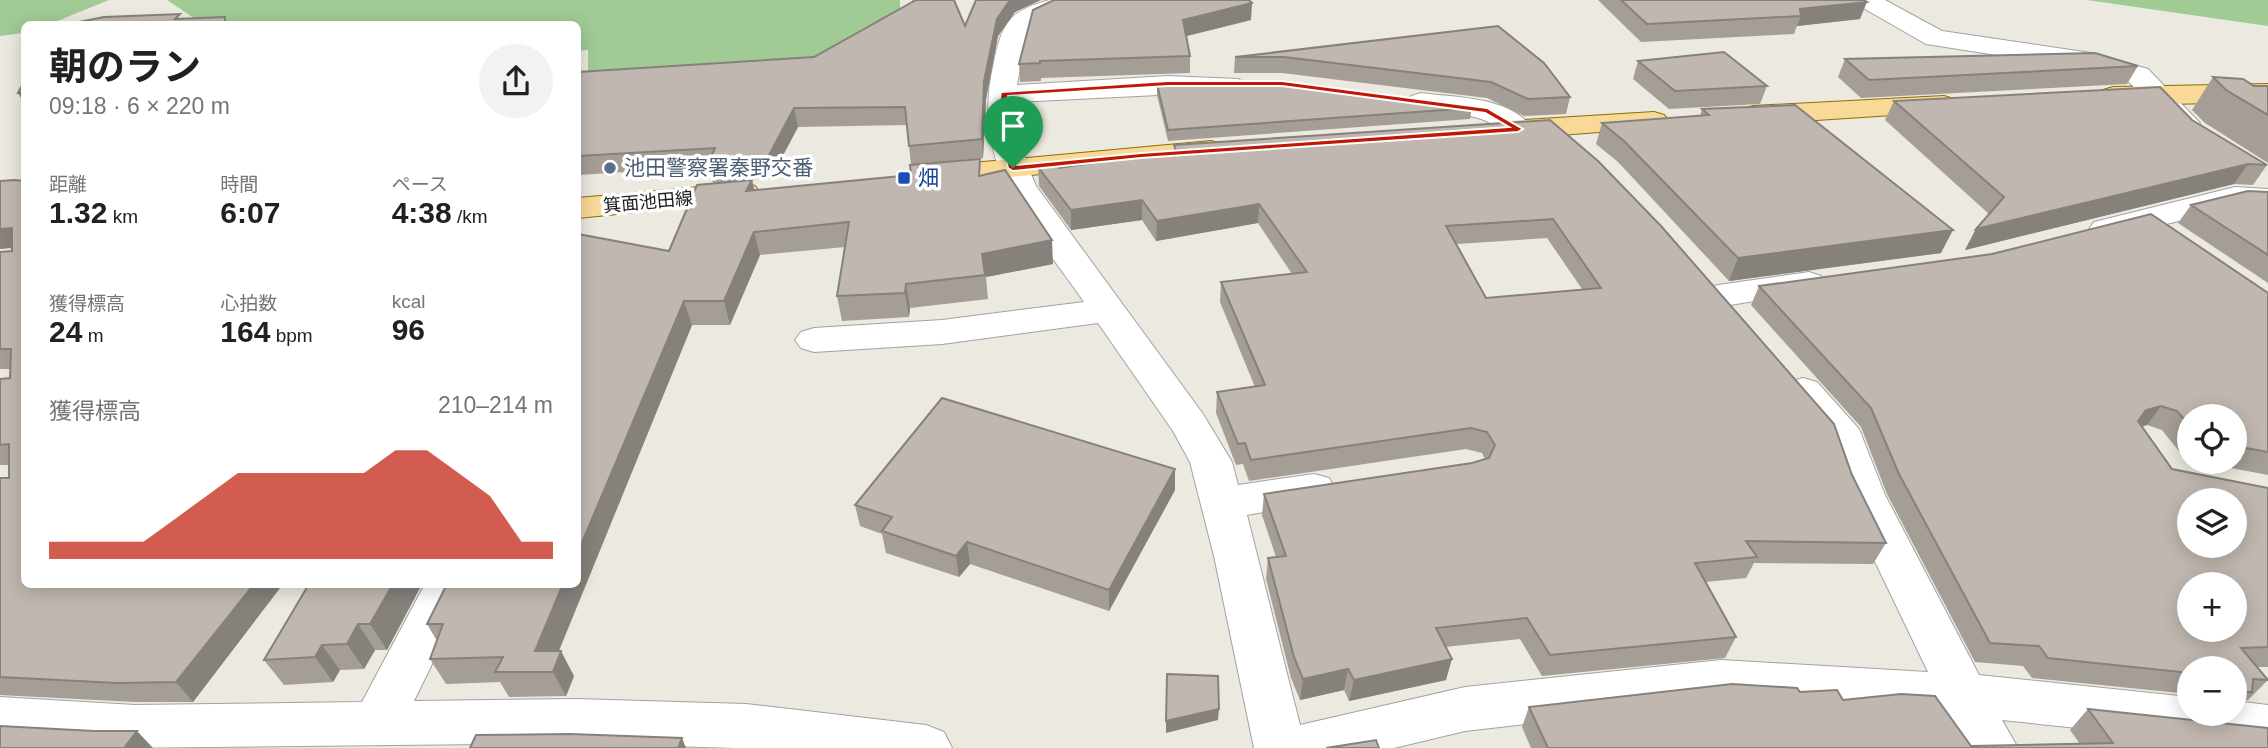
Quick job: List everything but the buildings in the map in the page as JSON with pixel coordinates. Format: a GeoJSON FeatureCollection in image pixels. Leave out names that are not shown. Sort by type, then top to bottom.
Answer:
{"type":"FeatureCollection","features":[{"type":"Feature","properties":{"kind":"main road"},"geometry":{"type":"LineString","coordinates":[[2090,97],[2268,93]]}},
{"type":"Feature","properties":{"kind":"main road"},"geometry":{"type":"LineString","coordinates":[[1732,117],[1966,104]]}},
{"type":"Feature","properties":{"kind":"main road"},"geometry":{"type":"LineString","coordinates":[[1445,133],[1677,120]]}},
{"type":"Feature","properties":{"kind":"main road"},"geometry":{"type":"LineString","coordinates":[[904,178],[1238,148]]}},
{"type":"Feature","properties":{"kind":"main road","name":"箕面池田線"},"geometry":{"type":"LineString","coordinates":[[581,208],[768,191]]}},
{"type":"Feature","properties":{"kind":"street"},"geometry":{"type":"LineString","coordinates":[[1110,0],[1050,8],[1022,20],[1012,36],[1001,118],[1013,168],[1021,187],[1189,424],[1211,462],[1280,748]]}},
{"type":"Feature","properties":{"kind":"street"},"geometry":{"type":"LineString","coordinates":[[1867,0],[1935,38],[2091,61],[2138,75],[2192,131],[2203,138]]}},
{"type":"Feature","properties":{"kind":"street"},"geometry":{"type":"LineString","coordinates":[[1004,94],[1168,83],[1257,84]]}},
{"type":"Feature","properties":{"kind":"street"},"geometry":{"type":"LineString","coordinates":[[1391,98],[1487,110],[1536,128],[1595,163]]}},
{"type":"Feature","properties":{"kind":"street"},"geometry":{"type":"LineString","coordinates":[[2082,235],[2235,197],[2265,183]]}},
{"type":"Feature","properties":{"kind":"street"},"geometry":{"type":"LineString","coordinates":[[2145,219],[2178,242]]}},
{"type":"Feature","properties":{"kind":"street"},"geometry":{"type":"LineString","coordinates":[[1692,265],[1731,310],[1843,279]]}},
{"type":"Feature","properties":{"kind":"street"},"geometry":{"type":"LineString","coordinates":[[814,340],[942,332],[1109,310]]}},
{"type":"Feature","properties":{"kind":"street"},"geometry":{"type":"LineString","coordinates":[[1779,363],[1845,439],[1864,495],[1964,695],[1969,716],[1992,748]]}},
{"type":"Feature","properties":{"kind":"street"},"geometry":{"type":"LineString","coordinates":[[1222,503],[1358,483]]}},
{"type":"Feature","properties":{"kind":"street"},"geometry":{"type":"LineString","coordinates":[[377,724],[446,588]]}},
{"type":"Feature","properties":{"kind":"street"},"geometry":{"type":"LineString","coordinates":[[1299,748],[1465,709],[1721,681],[1964,695],[2268,727]]}},
{"type":"Feature","properties":{"kind":"street"},"geometry":{"type":"LineString","coordinates":[[0,719],[135,727],[576,721],[746,726],[926,748]]}},
{"type":"Feature","properties":{"kind":"green space"},"geometry":{"type":"Polygon","coordinates":[[[0,0],[109,0],[57,21],[21,21],[21,33],[0,36],[0,0]]]}},
{"type":"Feature","properties":{"kind":"green space"},"geometry":{"type":"Polygon","coordinates":[[[167,0],[900,0],[900,10],[828,67],[588,84],[588,50],[581,51],[581,21],[198,21],[167,0]]]}},
{"type":"Feature","properties":{"kind":"green space"},"geometry":{"type":"Polygon","coordinates":[[[2087,0],[2268,0],[2268,26],[2087,0]]]}},
{"type":"Feature","properties":{"kind":"place","name":"池田警察署秦野交番"},"geometry":{"type":"Point","coordinates":[610,168]}},
{"type":"Feature","properties":{"kind":"place","name":"畑"},"geometry":{"type":"Point","coordinates":[904,178]}},
{"type":"Feature","properties":{"kind":"route"},"geometry":{"type":"LineString","coordinates":[[1168,83],[1282,83],[1487,110],[1518,129],[1141,155],[1013,168],[1001,118],[1004,94],[1168,83]]}}]}
